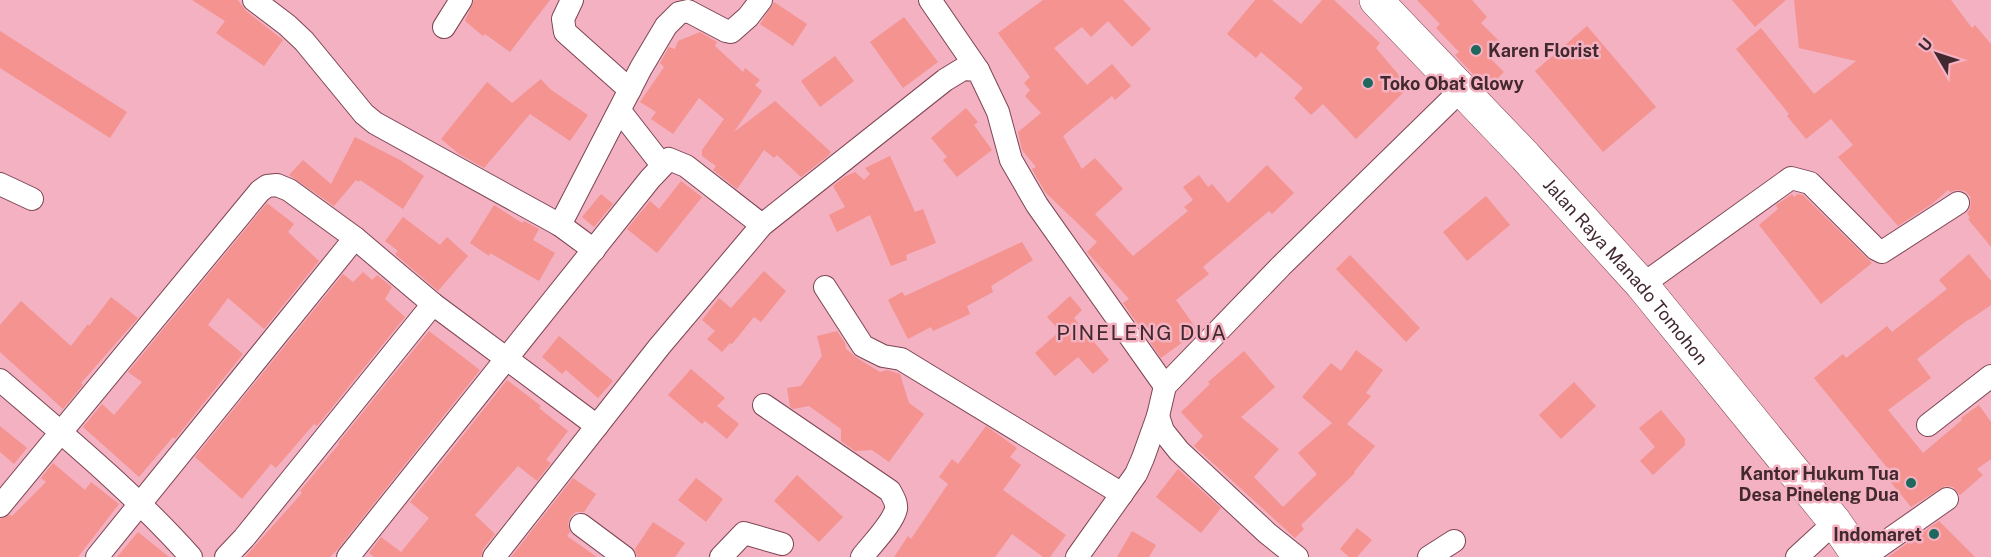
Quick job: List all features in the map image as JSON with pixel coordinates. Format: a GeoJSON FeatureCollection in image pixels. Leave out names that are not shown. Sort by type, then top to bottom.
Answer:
{"type":"FeatureCollection","features":[{"type":"Feature","properties":{"kind":"highway","name":"Jalan Raya Manado Tomohon"},"geometry":{"type":"LineString","coordinates":[[1376,0],[1462,89],[1642,285],[1835,522],[1859,557]]}},
{"type":"Feature","properties":{"kind":"street"},"geometry":{"type":"LineString","coordinates":[[254,0],[304,41],[364,114],[375,123],[560,225],[594,250]]}},
{"type":"Feature","properties":{"kind":"street"},"geometry":{"type":"LineString","coordinates":[[444,27],[461,0]]}},
{"type":"Feature","properties":{"kind":"street"},"geometry":{"type":"LineString","coordinates":[[572,0],[563,19],[565,32],[630,90]]}},
{"type":"Feature","properties":{"kind":"street"},"geometry":{"type":"LineString","coordinates":[[560,225],[666,26],[675,16],[688,11],[731,32],[748,17],[761,0]]}},
{"type":"Feature","properties":{"kind":"street"},"geometry":{"type":"LineString","coordinates":[[930,0],[978,70],[998,112],[1011,160],[1027,188],[1165,386]]}},
{"type":"Feature","properties":{"kind":"street"},"geometry":{"type":"LineString","coordinates":[[494,557],[659,347],[762,225],[945,80],[963,69],[978,70]]}},
{"type":"Feature","properties":{"kind":"street"},"geometry":{"type":"LineString","coordinates":[[1077,557],[1122,494],[1143,458],[1158,416],[1165,386],[1281,266],[1462,89]]}},
{"type":"Feature","properties":{"kind":"street"},"geometry":{"type":"LineString","coordinates":[[620,111],[662,165]]}},
{"type":"Feature","properties":{"kind":"street"},"geometry":{"type":"LineString","coordinates":[[348,557],[506,358],[669,159],[673,158],[686,166],[762,225]]}},
{"type":"Feature","properties":{"kind":"street"},"geometry":{"type":"LineString","coordinates":[[1642,285],[1791,178],[1810,183],[1876,249],[1882,252],[1958,203]]}},
{"type":"Feature","properties":{"kind":"street"},"geometry":{"type":"LineString","coordinates":[[0,184],[32,199]]}},
{"type":"Feature","properties":{"kind":"street"},"geometry":{"type":"LineString","coordinates":[[0,506],[260,191],[267,186],[277,185],[286,188],[355,238],[432,304],[597,426]]}},
{"type":"Feature","properties":{"kind":"street"},"geometry":{"type":"LineString","coordinates":[[97,557],[355,238]]}},
{"type":"Feature","properties":{"kind":"street"},"geometry":{"type":"LineString","coordinates":[[825,287],[863,346],[883,356],[902,359],[1122,494]]}},
{"type":"Feature","properties":{"kind":"street"},"geometry":{"type":"LineString","coordinates":[[226,557],[244,538],[432,304]]}},
{"type":"Feature","properties":{"kind":"street"},"geometry":{"type":"LineString","coordinates":[[1928,425],[1991,376]]}},
{"type":"Feature","properties":{"kind":"street"},"geometry":{"type":"LineString","coordinates":[[0,380],[62,433],[192,557]]}},
{"type":"Feature","properties":{"kind":"street"},"geometry":{"type":"LineString","coordinates":[[764,405],[890,491],[896,501],[896,508],[891,519],[862,557]]}},
{"type":"Feature","properties":{"kind":"street"},"geometry":{"type":"LineString","coordinates":[[1158,416],[1163,431],[1179,451],[1267,533],[1297,557]]}},
{"type":"Feature","properties":{"kind":"street"},"geometry":{"type":"LineString","coordinates":[[1864,557],[1947,499]]}},
{"type":"Feature","properties":{"kind":"street"},"geometry":{"type":"LineString","coordinates":[[1797,557],[1835,522]]}},
{"type":"Feature","properties":{"kind":"street"},"geometry":{"type":"LineString","coordinates":[[581,525],[624,557]]}},
{"type":"Feature","properties":{"kind":"street"},"geometry":{"type":"LineString","coordinates":[[721,557],[739,535],[744,533],[782,544]]}},
{"type":"Feature","properties":{"kind":"street"},"geometry":{"type":"LineString","coordinates":[[1429,557],[1454,541]]}},
{"type":"Feature","properties":{"kind":"building"},"geometry":{"type":"Polygon","coordinates":[[[192,0],[238,0],[246,11],[283,40],[264,66],[216,33],[225,21],[192,0]]]}},
{"type":"Feature","properties":{"kind":"building"},"geometry":{"type":"Polygon","coordinates":[[[474,0],[550,0],[510,52],[485,34],[483,36],[465,21],[474,0]]]}},
{"type":"Feature","properties":{"kind":"building"},"geometry":{"type":"Polygon","coordinates":[[[1043,0],[1123,0],[1151,29],[1132,47],[1108,21],[1091,37],[1082,27],[1054,48],[1087,85],[1112,64],[1131,86],[1115,100],[1112,96],[1063,136],[1082,169],[1095,158],[1123,189],[1095,214],[1133,256],[1188,211],[1184,207],[1193,200],[1183,187],[1199,175],[1208,187],[1212,184],[1228,203],[1267,165],[1294,193],[1272,214],[1269,211],[1203,267],[1209,274],[1176,300],[1198,331],[1161,358],[1123,303],[1129,299],[1087,252],[1097,242],[1045,192],[1032,169],[1036,167],[1022,150],[1018,132],[1041,113],[1025,96],[1030,90],[1024,83],[1030,77],[998,33],[1043,0]]]}},
{"type":"Feature","properties":{"kind":"building"},"geometry":{"type":"Polygon","coordinates":[[[1255,0],[1272,0],[1301,24],[1322,0],[1334,0],[1380,43],[1376,48],[1409,87],[1356,139],[1323,104],[1311,115],[1294,98],[1303,88],[1261,52],[1256,58],[1227,34],[1255,0]]]}},
{"type":"Feature","properties":{"kind":"building"},"geometry":{"type":"Polygon","coordinates":[[[1417,0],[1472,0],[1487,17],[1481,23],[1499,41],[1487,55],[1504,72],[1487,89],[1455,55],[1459,52],[1436,28],[1440,24],[1417,0]]]}},
{"type":"Feature","properties":{"kind":"building"},"geometry":{"type":"Polygon","coordinates":[[[1732,0],[1786,0],[1755,27],[1732,0]]]}},
{"type":"Feature","properties":{"kind":"building"},"geometry":{"type":"Polygon","coordinates":[[[1794,0],[1951,0],[1972,28],[1975,25],[1991,44],[1991,247],[1968,219],[1970,218],[1967,213],[1971,202],[1970,196],[1965,191],[1950,192],[1948,190],[1932,204],[1898,226],[1838,157],[1853,145],[1831,119],[1806,139],[1787,116],[1789,114],[1736,49],[1761,28],[1814,94],[1856,61],[1799,48],[1794,0]]]}},
{"type":"Feature","properties":{"kind":"building"},"geometry":{"type":"Polygon","coordinates":[[[774,2],[807,24],[793,46],[760,24],[774,2]]]}},
{"type":"Feature","properties":{"kind":"building"},"geometry":{"type":"Polygon","coordinates":[[[904,17],[938,62],[903,88],[870,42],[904,17]]]}},
{"type":"Feature","properties":{"kind":"building"},"geometry":{"type":"Polygon","coordinates":[[[1587,26],[1656,107],[1603,152],[1535,71],[1587,26]]]}},
{"type":"Feature","properties":{"kind":"building"},"geometry":{"type":"Polygon","coordinates":[[[0,31],[127,112],[110,138],[0,68],[0,31]]]}},
{"type":"Feature","properties":{"kind":"building"},"geometry":{"type":"Polygon","coordinates":[[[700,32],[717,42],[715,46],[743,72],[745,68],[760,80],[755,85],[762,91],[734,132],[775,101],[831,152],[828,156],[801,177],[777,155],[774,158],[764,150],[737,189],[713,170],[716,166],[702,156],[702,150],[724,119],[699,98],[673,134],[651,119],[656,112],[640,102],[664,67],[660,63],[665,54],[669,47],[675,49],[678,41],[700,32]]]}},
{"type":"Feature","properties":{"kind":"building"},"geometry":{"type":"Polygon","coordinates":[[[835,56],[854,81],[820,107],[801,81],[835,56]]]}},
{"type":"Feature","properties":{"kind":"building"},"geometry":{"type":"Polygon","coordinates":[[[541,79],[550,89],[588,115],[570,141],[530,114],[484,168],[459,154],[441,139],[487,82],[512,103],[541,79]]]}},
{"type":"Feature","properties":{"kind":"building"},"geometry":{"type":"Polygon","coordinates":[[[966,108],[978,122],[974,125],[992,150],[957,177],[943,160],[947,157],[931,138],[966,108]]]}},
{"type":"Feature","properties":{"kind":"building"},"geometry":{"type":"Polygon","coordinates":[[[355,137],[400,160],[424,176],[403,209],[360,180],[359,182],[356,180],[334,206],[289,175],[303,160],[331,184],[355,137]]]}},
{"type":"Feature","properties":{"kind":"building"},"geometry":{"type":"Polygon","coordinates":[[[890,156],[915,212],[923,209],[936,243],[906,255],[907,260],[891,266],[870,215],[837,232],[829,215],[845,207],[833,186],[855,172],[864,180],[870,174],[865,168],[890,156]]]}},
{"type":"Feature","properties":{"kind":"building"},"geometry":{"type":"Polygon","coordinates":[[[681,181],[702,197],[657,253],[627,229],[650,201],[659,209],[681,181]]]}},
{"type":"Feature","properties":{"kind":"building"},"geometry":{"type":"Polygon","coordinates":[[[601,194],[613,204],[594,227],[582,217],[601,194]]]}},
{"type":"Feature","properties":{"kind":"building"},"geometry":{"type":"Polygon","coordinates":[[[1792,194],[1794,197],[1798,194],[1803,195],[1872,263],[1821,304],[1759,225],[1778,209],[1776,205],[1792,194]]]}},
{"type":"Feature","properties":{"kind":"building"},"geometry":{"type":"Polygon","coordinates":[[[1486,196],[1510,225],[1467,261],[1443,232],[1486,196]]]}},
{"type":"Feature","properties":{"kind":"building"},"geometry":{"type":"Polygon","coordinates":[[[267,203],[294,224],[288,232],[319,261],[264,329],[228,298],[208,325],[243,354],[175,439],[173,437],[139,477],[83,427],[102,404],[114,415],[142,382],[128,372],[267,203]]]}},
{"type":"Feature","properties":{"kind":"building"},"geometry":{"type":"Polygon","coordinates":[[[494,205],[522,223],[524,221],[539,229],[533,240],[555,253],[539,281],[490,253],[489,256],[470,243],[494,205]]]}},
{"type":"Feature","properties":{"kind":"building"},"geometry":{"type":"Polygon","coordinates":[[[403,217],[440,245],[447,237],[468,256],[438,291],[395,254],[398,251],[385,241],[403,217]]]}},
{"type":"Feature","properties":{"kind":"building"},"geometry":{"type":"Polygon","coordinates":[[[1022,242],[1033,260],[991,286],[993,292],[967,306],[970,314],[933,331],[931,327],[908,339],[888,300],[902,292],[905,296],[1022,242]]]}},
{"type":"Feature","properties":{"kind":"building"},"geometry":{"type":"Polygon","coordinates":[[[1969,254],[1991,281],[1991,305],[1917,359],[1931,378],[1888,410],[1923,453],[1962,420],[1961,418],[1979,405],[1991,422],[1991,459],[1977,469],[1983,475],[1960,495],[1953,487],[1945,486],[1911,507],[1884,474],[1889,470],[1814,378],[1843,354],[1846,358],[1887,326],[1892,332],[1947,289],[1939,280],[1969,254]]]}},
{"type":"Feature","properties":{"kind":"building"},"geometry":{"type":"Polygon","coordinates":[[[1350,255],[1420,328],[1406,342],[1336,269],[1350,255]]]}},
{"type":"Feature","properties":{"kind":"building"},"geometry":{"type":"Polygon","coordinates":[[[764,271],[786,291],[761,322],[754,317],[732,344],[730,343],[722,352],[707,339],[715,331],[702,320],[719,298],[731,308],[764,271]]]}},
{"type":"Feature","properties":{"kind":"building"},"geometry":{"type":"Polygon","coordinates":[[[363,272],[372,280],[377,275],[392,287],[385,299],[405,317],[317,426],[314,424],[276,468],[271,464],[242,499],[195,457],[343,274],[353,282],[363,272]]]}},
{"type":"Feature","properties":{"kind":"building"},"geometry":{"type":"Polygon","coordinates":[[[1070,296],[1082,310],[1074,318],[1109,360],[1093,374],[1078,357],[1055,376],[1035,353],[1060,331],[1047,317],[1070,296]]]}},
{"type":"Feature","properties":{"kind":"building"},"geometry":{"type":"Polygon","coordinates":[[[111,297],[138,318],[81,383],[83,385],[63,409],[0,352],[0,325],[21,301],[71,346],[111,297]]]}},
{"type":"Feature","properties":{"kind":"building"},"geometry":{"type":"Polygon","coordinates":[[[429,331],[480,370],[337,550],[330,557],[245,557],[302,493],[300,491],[429,331]]]}},
{"type":"Feature","properties":{"kind":"building"},"geometry":{"type":"Polygon","coordinates":[[[837,331],[846,349],[857,358],[880,372],[887,370],[900,374],[909,403],[924,414],[889,462],[872,450],[855,451],[841,441],[841,429],[809,406],[793,409],[790,407],[787,388],[801,386],[822,356],[817,336],[837,331]]]}},
{"type":"Feature","properties":{"kind":"building"},"geometry":{"type":"Polygon","coordinates":[[[559,336],[613,381],[598,398],[566,370],[562,374],[542,357],[559,336]]]}},
{"type":"Feature","properties":{"kind":"building"},"geometry":{"type":"Polygon","coordinates":[[[1356,350],[1383,370],[1366,393],[1371,396],[1347,424],[1375,446],[1355,473],[1301,525],[1304,529],[1295,538],[1194,446],[1203,436],[1181,412],[1210,384],[1208,382],[1244,351],[1275,387],[1241,417],[1279,449],[1254,477],[1283,507],[1317,474],[1298,453],[1332,423],[1302,397],[1331,363],[1341,371],[1356,350]]]}},
{"type":"Feature","properties":{"kind":"building"},"geometry":{"type":"Polygon","coordinates":[[[691,369],[725,398],[717,406],[739,424],[727,439],[705,421],[702,424],[668,395],[691,369]]]}},
{"type":"Feature","properties":{"kind":"building"},"geometry":{"type":"Polygon","coordinates":[[[507,380],[541,406],[539,408],[568,431],[546,460],[551,463],[537,481],[518,466],[475,515],[495,534],[483,549],[481,557],[374,557],[369,553],[381,537],[401,552],[429,518],[410,502],[507,380]]]}},
{"type":"Feature","properties":{"kind":"building"},"geometry":{"type":"Polygon","coordinates":[[[1574,382],[1596,406],[1561,439],[1539,415],[1574,382]]]}},
{"type":"Feature","properties":{"kind":"building"},"geometry":{"type":"Polygon","coordinates":[[[1661,410],[1685,439],[1685,445],[1653,475],[1640,461],[1655,447],[1639,428],[1661,410]]]}},
{"type":"Feature","properties":{"kind":"building"},"geometry":{"type":"Polygon","coordinates":[[[0,426],[27,448],[14,464],[0,452],[0,426]]]}},
{"type":"Feature","properties":{"kind":"building"},"geometry":{"type":"Polygon","coordinates":[[[986,426],[1017,448],[1010,457],[1021,465],[1003,490],[1066,535],[1050,557],[1043,557],[1012,534],[995,557],[894,557],[908,536],[911,539],[948,484],[939,477],[952,459],[958,464],[986,426]]]}},
{"type":"Feature","properties":{"kind":"building"},"geometry":{"type":"Polygon","coordinates":[[[53,463],[85,490],[91,482],[119,504],[78,557],[0,557],[0,519],[12,516],[46,482],[41,478],[53,463]]]}},
{"type":"Feature","properties":{"kind":"building"},"geometry":{"type":"Polygon","coordinates":[[[1178,469],[1221,508],[1201,533],[1156,497],[1178,469]]]}},
{"type":"Feature","properties":{"kind":"building"},"geometry":{"type":"Polygon","coordinates":[[[797,475],[843,517],[819,542],[774,501],[797,475]]]}},
{"type":"Feature","properties":{"kind":"building"},"geometry":{"type":"Polygon","coordinates":[[[573,478],[596,494],[584,512],[576,512],[570,517],[568,524],[570,532],[567,536],[597,557],[511,557],[573,478]]]}},
{"type":"Feature","properties":{"kind":"building"},"geometry":{"type":"Polygon","coordinates":[[[696,478],[723,499],[706,522],[678,500],[696,478]]]}},
{"type":"Feature","properties":{"kind":"building","name":"Indomaret"},"geometry":{"type":"Polygon","coordinates":[[[1939,521],[1975,557],[1888,557],[1939,521]]]}},
{"type":"Feature","properties":{"kind":"building"},"geometry":{"type":"Polygon","coordinates":[[[653,522],[685,543],[675,557],[637,557],[635,549],[653,522]]]}},
{"type":"Feature","properties":{"kind":"building"},"geometry":{"type":"Polygon","coordinates":[[[1357,528],[1372,540],[1357,557],[1349,557],[1340,549],[1357,528]]]}},
{"type":"Feature","properties":{"kind":"building"},"geometry":{"type":"Polygon","coordinates":[[[1132,531],[1156,545],[1149,557],[1117,557],[1132,531]]]}},
{"type":"Feature","properties":{"kind":"building"},"geometry":{"type":"Polygon","coordinates":[[[138,532],[169,557],[117,557],[138,532]]]}},
{"type":"Feature","properties":{"kind":"place","name":"Karen Florist"},"geometry":{"type":"Point","coordinates":[1476,50]}},
{"type":"Feature","properties":{"kind":"place","name":"Toko Obat Glowy"},"geometry":{"type":"Point","coordinates":[1368,83]}},
{"type":"Feature","properties":{"kind":"place","name":"Kantor Hukum Tua Desa Pineleng Dua"},"geometry":{"type":"Point","coordinates":[1911,483]}},
{"type":"Feature","properties":{"kind":"place","name":"Indomaret"},"geometry":{"type":"Point","coordinates":[1934,534]}},
{"type":"Feature","properties":{"kind":"district","name":"PINELENG DUA"},"geometry":{"type":"Point","coordinates":[1142,332]}}]}
